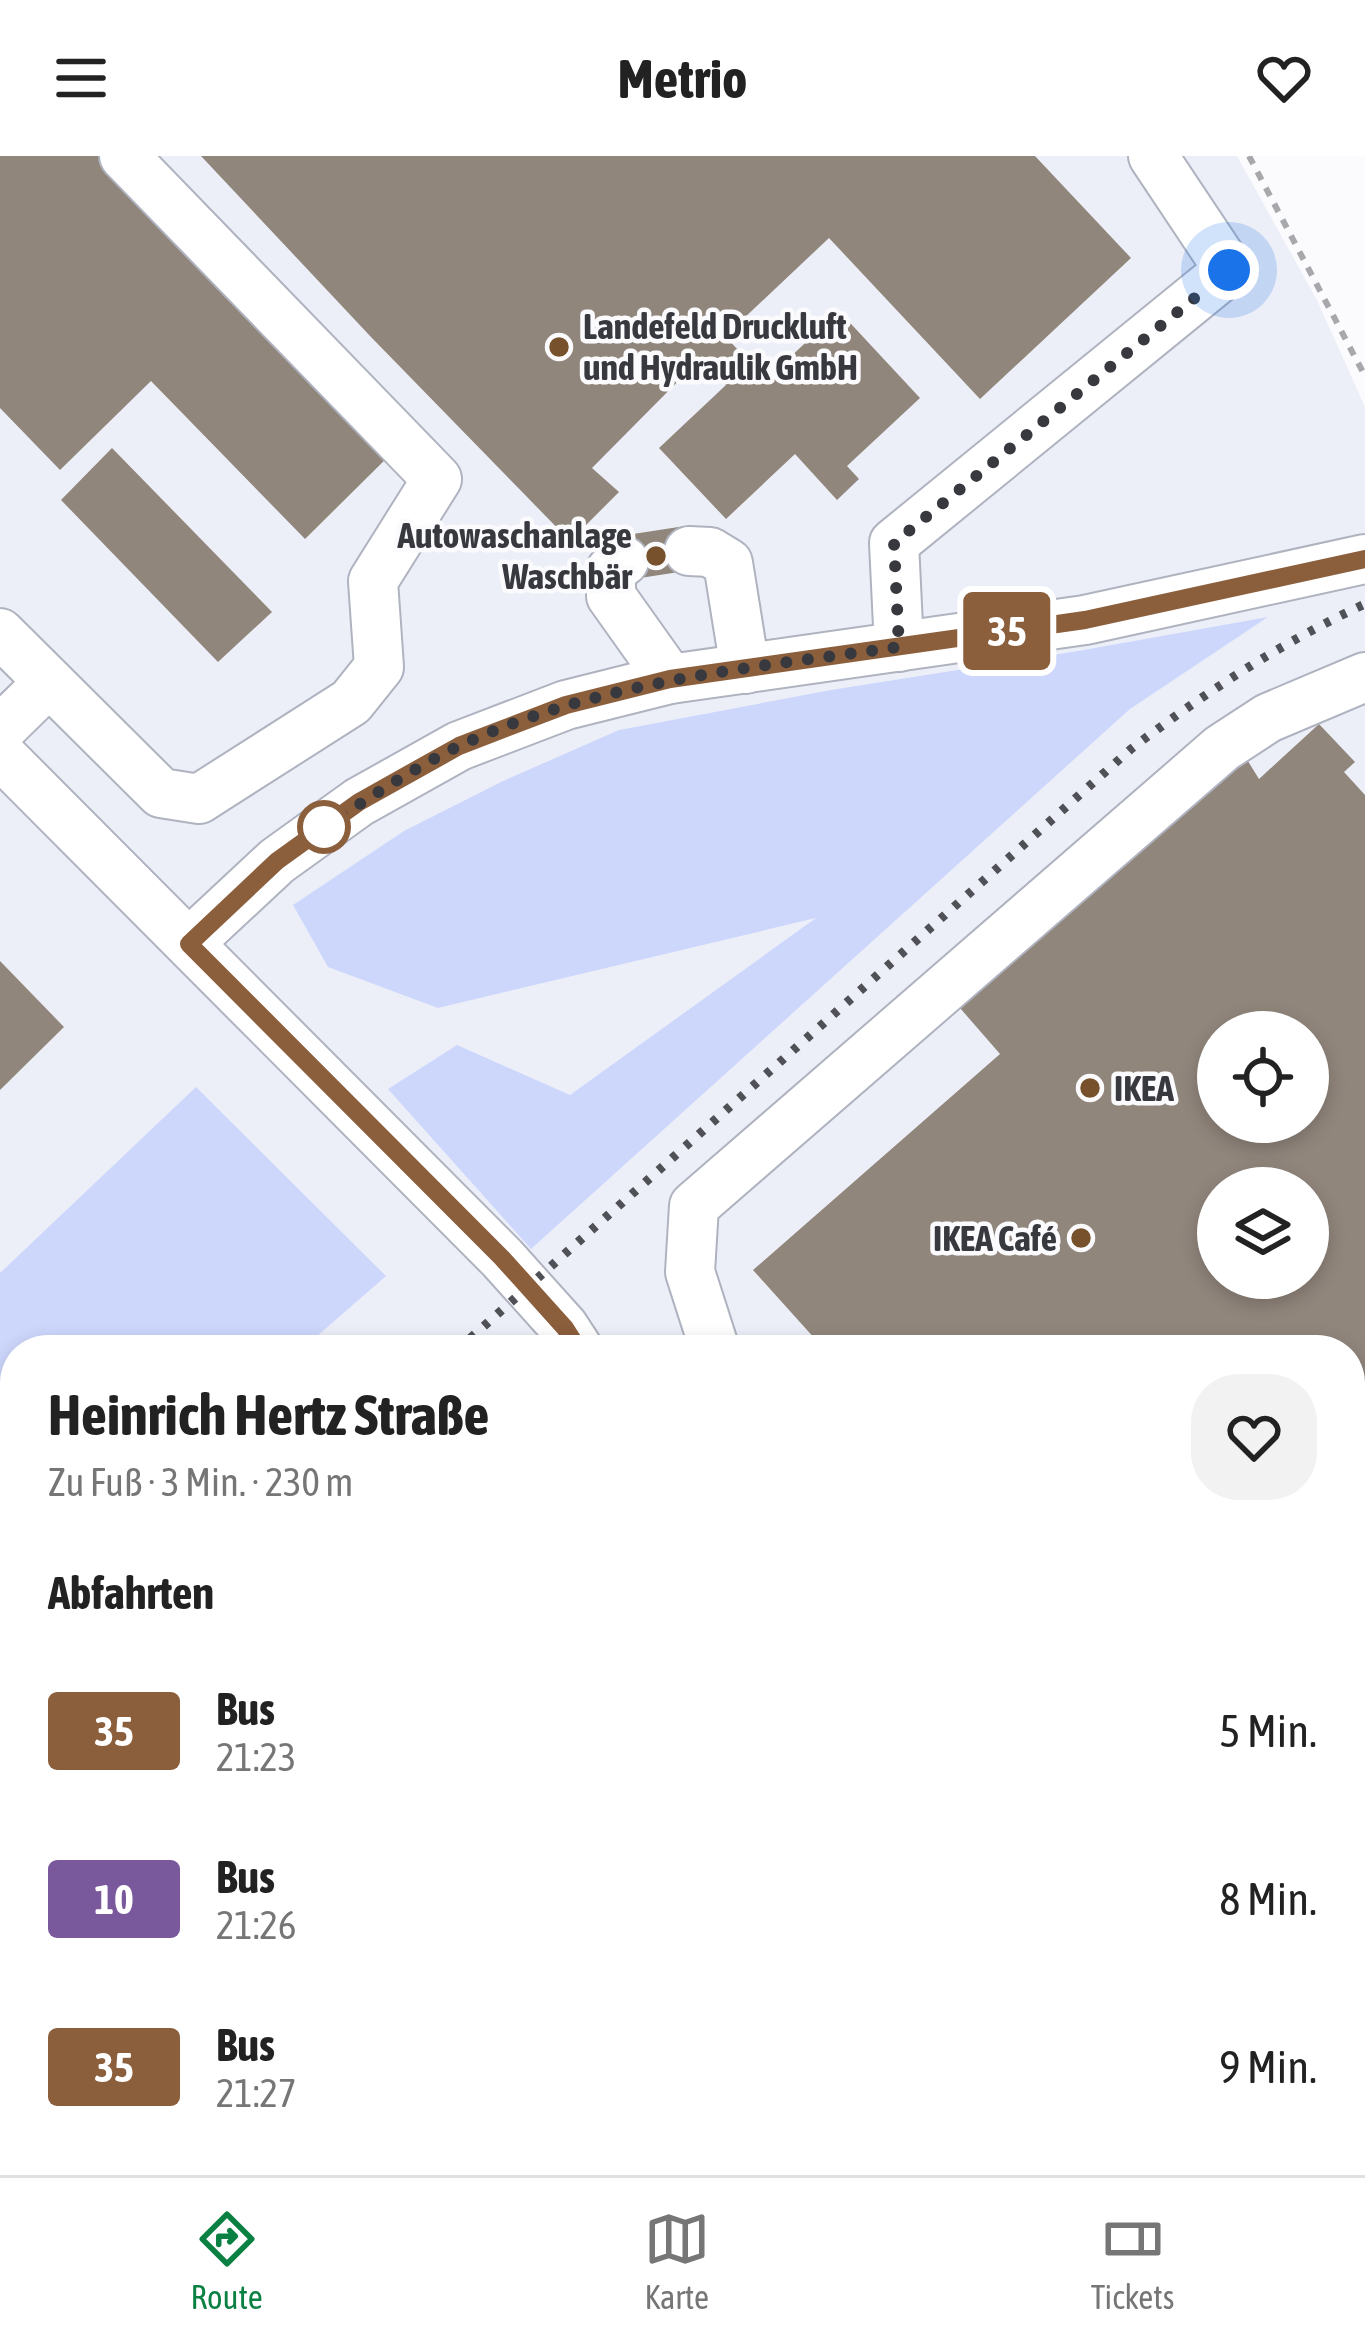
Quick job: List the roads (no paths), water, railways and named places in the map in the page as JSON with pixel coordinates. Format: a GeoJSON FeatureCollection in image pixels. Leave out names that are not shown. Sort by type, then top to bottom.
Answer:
{"type":"FeatureCollection","features":[{"type":"Feature","properties":{"kind":"street"},"geometry":{"type":"LineString","coordinates":[[0,633],[161,793],[199,799],[351,702],[379,667],[373,581],[437,479],[124,156]]}},
{"type":"Feature","properties":{"kind":"street"},"geometry":{"type":"LineString","coordinates":[[899,647],[894,543],[1229,270],[1153,156]]}},
{"type":"Feature","properties":{"kind":"street"},"geometry":{"type":"LineString","coordinates":[[689,550],[710,552],[728,563],[745,669]]}},
{"type":"Feature","properties":{"kind":"street"},"geometry":{"type":"LineString","coordinates":[[189,944],[277,861],[359,802],[459,746],[566,705],[670,679],[1085,620],[1365,559]]}},
{"type":"Feature","properties":{"kind":"street"},"geometry":{"type":"LineString","coordinates":[[624,561],[611,570],[611,596],[670,679]]}},
{"type":"Feature","properties":{"kind":"street"},"geometry":{"type":"LineString","coordinates":[[710,1335],[690,1271],[694,1206],[1222,748],[1268,718],[1365,677]]}},
{"type":"Feature","properties":{"kind":"street"},"geometry":{"type":"LineString","coordinates":[[0,730],[50,682]]}},
{"type":"Feature","properties":{"kind":"street"},"geometry":{"type":"LineString","coordinates":[[0,754],[502,1258],[570,1335]]}},
{"type":"Feature","properties":{"kind":"railway"},"geometry":{"type":"LineString","coordinates":[[474,1335],[1131,749],[1244,670],[1365,604]]}},
{"type":"Feature","properties":{"kind":"place","name":"Landefeld Druckluft und Hydraulik GmbH"},"geometry":{"type":"Point","coordinates":[559,347]}},
{"type":"Feature","properties":{"kind":"place","name":"Autowaschanlage Waschbär"},"geometry":{"type":"Point","coordinates":[656,556]}},
{"type":"Feature","properties":{"kind":"place","name":"IKEA"},"geometry":{"type":"Point","coordinates":[1090,1088]}},
{"type":"Feature","properties":{"kind":"place","name":"IKEA Café"},"geometry":{"type":"Point","coordinates":[1081,1238]}}]}
